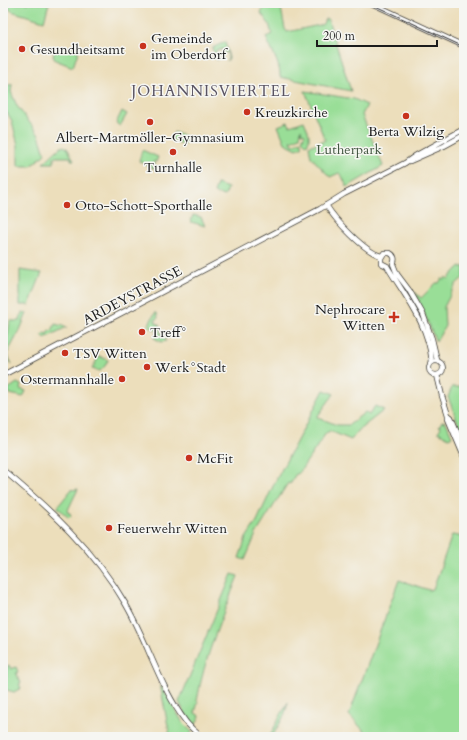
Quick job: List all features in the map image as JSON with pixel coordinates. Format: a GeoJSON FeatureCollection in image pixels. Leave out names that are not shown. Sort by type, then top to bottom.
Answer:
{"type":"FeatureCollection","features":[{"type":"Feature","properties":{"kind":"main road"},"geometry":{"type":"LineString","coordinates":[[371,3],[464,46]]}},
{"type":"Feature","properties":{"kind":"main road"},"geometry":{"type":"LineString","coordinates":[[405,163],[414,156],[464,129]]}},
{"type":"Feature","properties":{"kind":"main road"},"geometry":{"type":"LineString","coordinates":[[405,163],[464,135]]}},
{"type":"Feature","properties":{"kind":"main road","name":"ARDEYSTRASSE"},"geometry":{"type":"LineString","coordinates":[[3,375],[405,163]]}},
{"type":"Feature","properties":{"kind":"main road"},"geometry":{"type":"LineString","coordinates":[[326,205],[344,227],[363,246],[370,252],[381,256]]}},
{"type":"Feature","properties":{"kind":"main road"},"geometry":{"type":"LineString","coordinates":[[381,256],[386,252],[392,254],[394,258],[393,264],[397,274],[423,314],[433,344],[434,361],[429,366],[429,370],[432,374],[437,375]]}},
{"type":"Feature","properties":{"kind":"main road"},"geometry":{"type":"LineString","coordinates":[[381,256],[382,263],[387,266],[408,297],[419,318],[426,334],[434,361]]}},
{"type":"Feature","properties":{"kind":"main road"},"geometry":{"type":"LineString","coordinates":[[387,266],[393,264]]}},
{"type":"Feature","properties":{"kind":"main road"},"geometry":{"type":"LineString","coordinates":[[434,361],[442,364],[443,369],[441,373],[437,375]]}},
{"type":"Feature","properties":{"kind":"main road"},"geometry":{"type":"LineString","coordinates":[[437,375],[448,419],[464,457]]}},
{"type":"Feature","properties":{"kind":"main road"},"geometry":{"type":"LineString","coordinates":[[448,415],[451,417],[464,448]]}},
{"type":"Feature","properties":{"kind":"main road"},"geometry":{"type":"LineString","coordinates":[[3,470],[66,527],[114,586],[135,620],[173,701],[187,723],[200,737]]}},
{"type":"Feature","properties":{"kind":"green space"},"geometry":{"type":"Polygon","coordinates":[[[9,3],[49,3],[44,21],[11,11],[12,10],[8,9],[9,3]]]}},
{"type":"Feature","properties":{"kind":"green space"},"geometry":{"type":"Polygon","coordinates":[[[266,3],[280,3],[285,29],[287,32],[320,25],[323,24],[325,19],[328,19],[351,91],[280,77],[279,67],[266,37],[272,34],[269,24],[261,13],[266,3]]]}},
{"type":"Feature","properties":{"kind":"green space"},"geometry":{"type":"Polygon","coordinates":[[[225,42],[229,58],[227,61],[227,52],[224,53],[223,49],[216,51],[217,60],[212,48],[225,42]]]}},
{"type":"Feature","properties":{"kind":"green space"},"geometry":{"type":"Polygon","coordinates":[[[65,47],[78,50],[73,67],[55,60],[53,56],[55,50],[65,47]]]}},
{"type":"Feature","properties":{"kind":"green space"},"geometry":{"type":"Polygon","coordinates":[[[12,84],[11,92],[17,106],[39,135],[45,154],[31,166],[18,166],[18,145],[12,121],[6,111],[3,101],[3,87],[12,84]]]}},
{"type":"Feature","properties":{"kind":"green space","name":"Lutherpark"},"geometry":{"type":"Polygon","coordinates":[[[305,91],[354,99],[367,105],[362,115],[383,166],[347,187],[339,173],[330,177],[311,157],[309,146],[325,140],[305,91]]]}},
{"type":"Feature","properties":{"kind":"green space"},"geometry":{"type":"Polygon","coordinates":[[[122,111],[127,114],[120,126],[116,123],[122,111]]]}},
{"type":"Feature","properties":{"kind":"green space"},"geometry":{"type":"Polygon","coordinates":[[[304,121],[309,136],[307,145],[302,140],[305,134],[302,133],[301,129],[300,137],[291,141],[293,145],[301,141],[303,146],[297,149],[285,143],[278,126],[288,122],[290,126],[304,121]]]}},
{"type":"Feature","properties":{"kind":"green space"},"geometry":{"type":"Polygon","coordinates":[[[174,132],[187,137],[184,145],[171,139],[174,132]]]}},
{"type":"Feature","properties":{"kind":"green space"},"geometry":{"type":"Polygon","coordinates":[[[64,146],[67,148],[74,160],[71,160],[71,157],[54,157],[54,163],[43,163],[58,149],[64,146]]]}},
{"type":"Feature","properties":{"kind":"green space"},"geometry":{"type":"Polygon","coordinates":[[[142,150],[158,157],[156,162],[154,161],[153,163],[155,164],[154,169],[139,161],[142,150]]]}},
{"type":"Feature","properties":{"kind":"green space"},"geometry":{"type":"Polygon","coordinates":[[[217,184],[228,188],[225,196],[214,193],[217,184]]]}},
{"type":"Feature","properties":{"kind":"green space"},"geometry":{"type":"Polygon","coordinates":[[[193,215],[201,217],[205,226],[191,222],[193,215]]]}},
{"type":"Feature","properties":{"kind":"green space"},"geometry":{"type":"Polygon","coordinates":[[[464,266],[464,277],[456,284],[444,307],[445,326],[436,342],[415,292],[421,298],[436,283],[439,283],[442,278],[444,280],[446,277],[448,279],[458,268],[464,266]]]}},
{"type":"Feature","properties":{"kind":"green space"},"geometry":{"type":"Polygon","coordinates":[[[20,270],[42,273],[29,305],[20,305],[20,270]]]}},
{"type":"Feature","properties":{"kind":"green space"},"geometry":{"type":"Polygon","coordinates":[[[22,312],[27,313],[7,354],[11,364],[5,353],[10,321],[20,321],[22,312]]]}},
{"type":"Feature","properties":{"kind":"green space"},"geometry":{"type":"Polygon","coordinates":[[[155,313],[157,313],[158,318],[155,320],[157,324],[159,324],[162,338],[165,337],[166,341],[162,342],[154,338],[158,331],[148,326],[155,313]]]}},
{"type":"Feature","properties":{"kind":"green space"},"geometry":{"type":"Polygon","coordinates":[[[55,324],[67,327],[45,338],[42,335],[44,333],[47,334],[49,330],[52,331],[55,324]]]}},
{"type":"Feature","properties":{"kind":"green space"},"geometry":{"type":"Polygon","coordinates":[[[99,356],[108,360],[100,371],[92,369],[99,356]]]}},
{"type":"Feature","properties":{"kind":"green space"},"geometry":{"type":"Polygon","coordinates":[[[17,383],[21,385],[20,389],[26,391],[23,397],[10,394],[8,389],[17,383]]]}},
{"type":"Feature","properties":{"kind":"green space"},"geometry":{"type":"Polygon","coordinates":[[[452,387],[464,387],[464,439],[448,397],[452,387]]]}},
{"type":"Feature","properties":{"kind":"green space"},"geometry":{"type":"Polygon","coordinates":[[[324,390],[334,394],[317,417],[337,425],[349,425],[365,412],[369,415],[375,406],[384,410],[359,430],[351,440],[330,431],[326,433],[299,473],[295,475],[290,484],[288,483],[256,534],[245,560],[239,558],[246,538],[257,521],[275,482],[324,390]]]}},
{"type":"Feature","properties":{"kind":"green space"},"geometry":{"type":"Polygon","coordinates":[[[442,421],[446,422],[452,436],[449,438],[438,432],[442,421]]]}},
{"type":"Feature","properties":{"kind":"green space"},"geometry":{"type":"Polygon","coordinates":[[[78,489],[67,512],[70,513],[71,516],[69,518],[58,508],[71,490],[78,489]]]}},
{"type":"Feature","properties":{"kind":"green space"},"geometry":{"type":"Polygon","coordinates":[[[452,535],[464,537],[464,737],[370,737],[349,715],[399,580],[429,590],[433,589],[452,535]]]}},
{"type":"Feature","properties":{"kind":"green space"},"geometry":{"type":"Polygon","coordinates":[[[232,574],[238,576],[214,638],[204,669],[195,713],[200,716],[195,726],[179,702],[232,574]]]}},
{"type":"Feature","properties":{"kind":"green space"},"geometry":{"type":"Polygon","coordinates":[[[9,665],[11,669],[16,667],[18,672],[16,673],[21,683],[19,684],[21,688],[14,692],[7,690],[5,687],[7,666],[9,665]]]}},
{"type":"Feature","properties":{"kind":"green space"},"geometry":{"type":"Polygon","coordinates":[[[160,684],[183,723],[192,732],[189,737],[170,737],[160,684]]]}},
{"type":"Feature","properties":{"kind":"green space"},"geometry":{"type":"Polygon","coordinates":[[[288,702],[282,720],[272,737],[269,737],[288,702]]]}},
{"type":"Feature","properties":{"kind":"tram line"},"geometry":{"type":"LineString","coordinates":[[369,3],[464,47]]}},
{"type":"Feature","properties":{"kind":"place","name":"Gemeinde im Oberdorf"},"geometry":{"type":"Point","coordinates":[143,46]}},
{"type":"Feature","properties":{"kind":"place","name":"Gesundheitsamt"},"geometry":{"type":"Point","coordinates":[22,49]}},
{"type":"Feature","properties":{"kind":"place","name":"Kreuzkirche"},"geometry":{"type":"Point","coordinates":[247,112]}},
{"type":"Feature","properties":{"kind":"place","name":"Berta Wilzig"},"geometry":{"type":"Point","coordinates":[406,116]}},
{"type":"Feature","properties":{"kind":"place","name":"Albert-Martmöller-Gymnasium"},"geometry":{"type":"Point","coordinates":[150,122]}},
{"type":"Feature","properties":{"kind":"place","name":"Turnhalle"},"geometry":{"type":"Point","coordinates":[173,152]}},
{"type":"Feature","properties":{"kind":"place","name":"Otto-Schott-Sporthalle"},"geometry":{"type":"Point","coordinates":[67,205]}},
{"type":"Feature","properties":{"kind":"place","name":"Nephrocare Witten"},"geometry":{"type":"Point","coordinates":[394,317]}},
{"type":"Feature","properties":{"kind":"place","name":"Treff°"},"geometry":{"type":"Point","coordinates":[142,332]}},
{"type":"Feature","properties":{"kind":"place","name":"TSV Witten"},"geometry":{"type":"Point","coordinates":[65,353]}},
{"type":"Feature","properties":{"kind":"place","name":"Werk°Stadt"},"geometry":{"type":"Point","coordinates":[147,367]}},
{"type":"Feature","properties":{"kind":"place","name":"Ostermannhalle"},"geometry":{"type":"Point","coordinates":[122,379]}},
{"type":"Feature","properties":{"kind":"place","name":"McFit"},"geometry":{"type":"Point","coordinates":[189,458]}},
{"type":"Feature","properties":{"kind":"place","name":"Feuerwehr Witten"},"geometry":{"type":"Point","coordinates":[109,528]}},
{"type":"Feature","properties":{"kind":"district","name":"JOHANNISVIERTEL"},"geometry":{"type":"Point","coordinates":[211,91]}}]}
